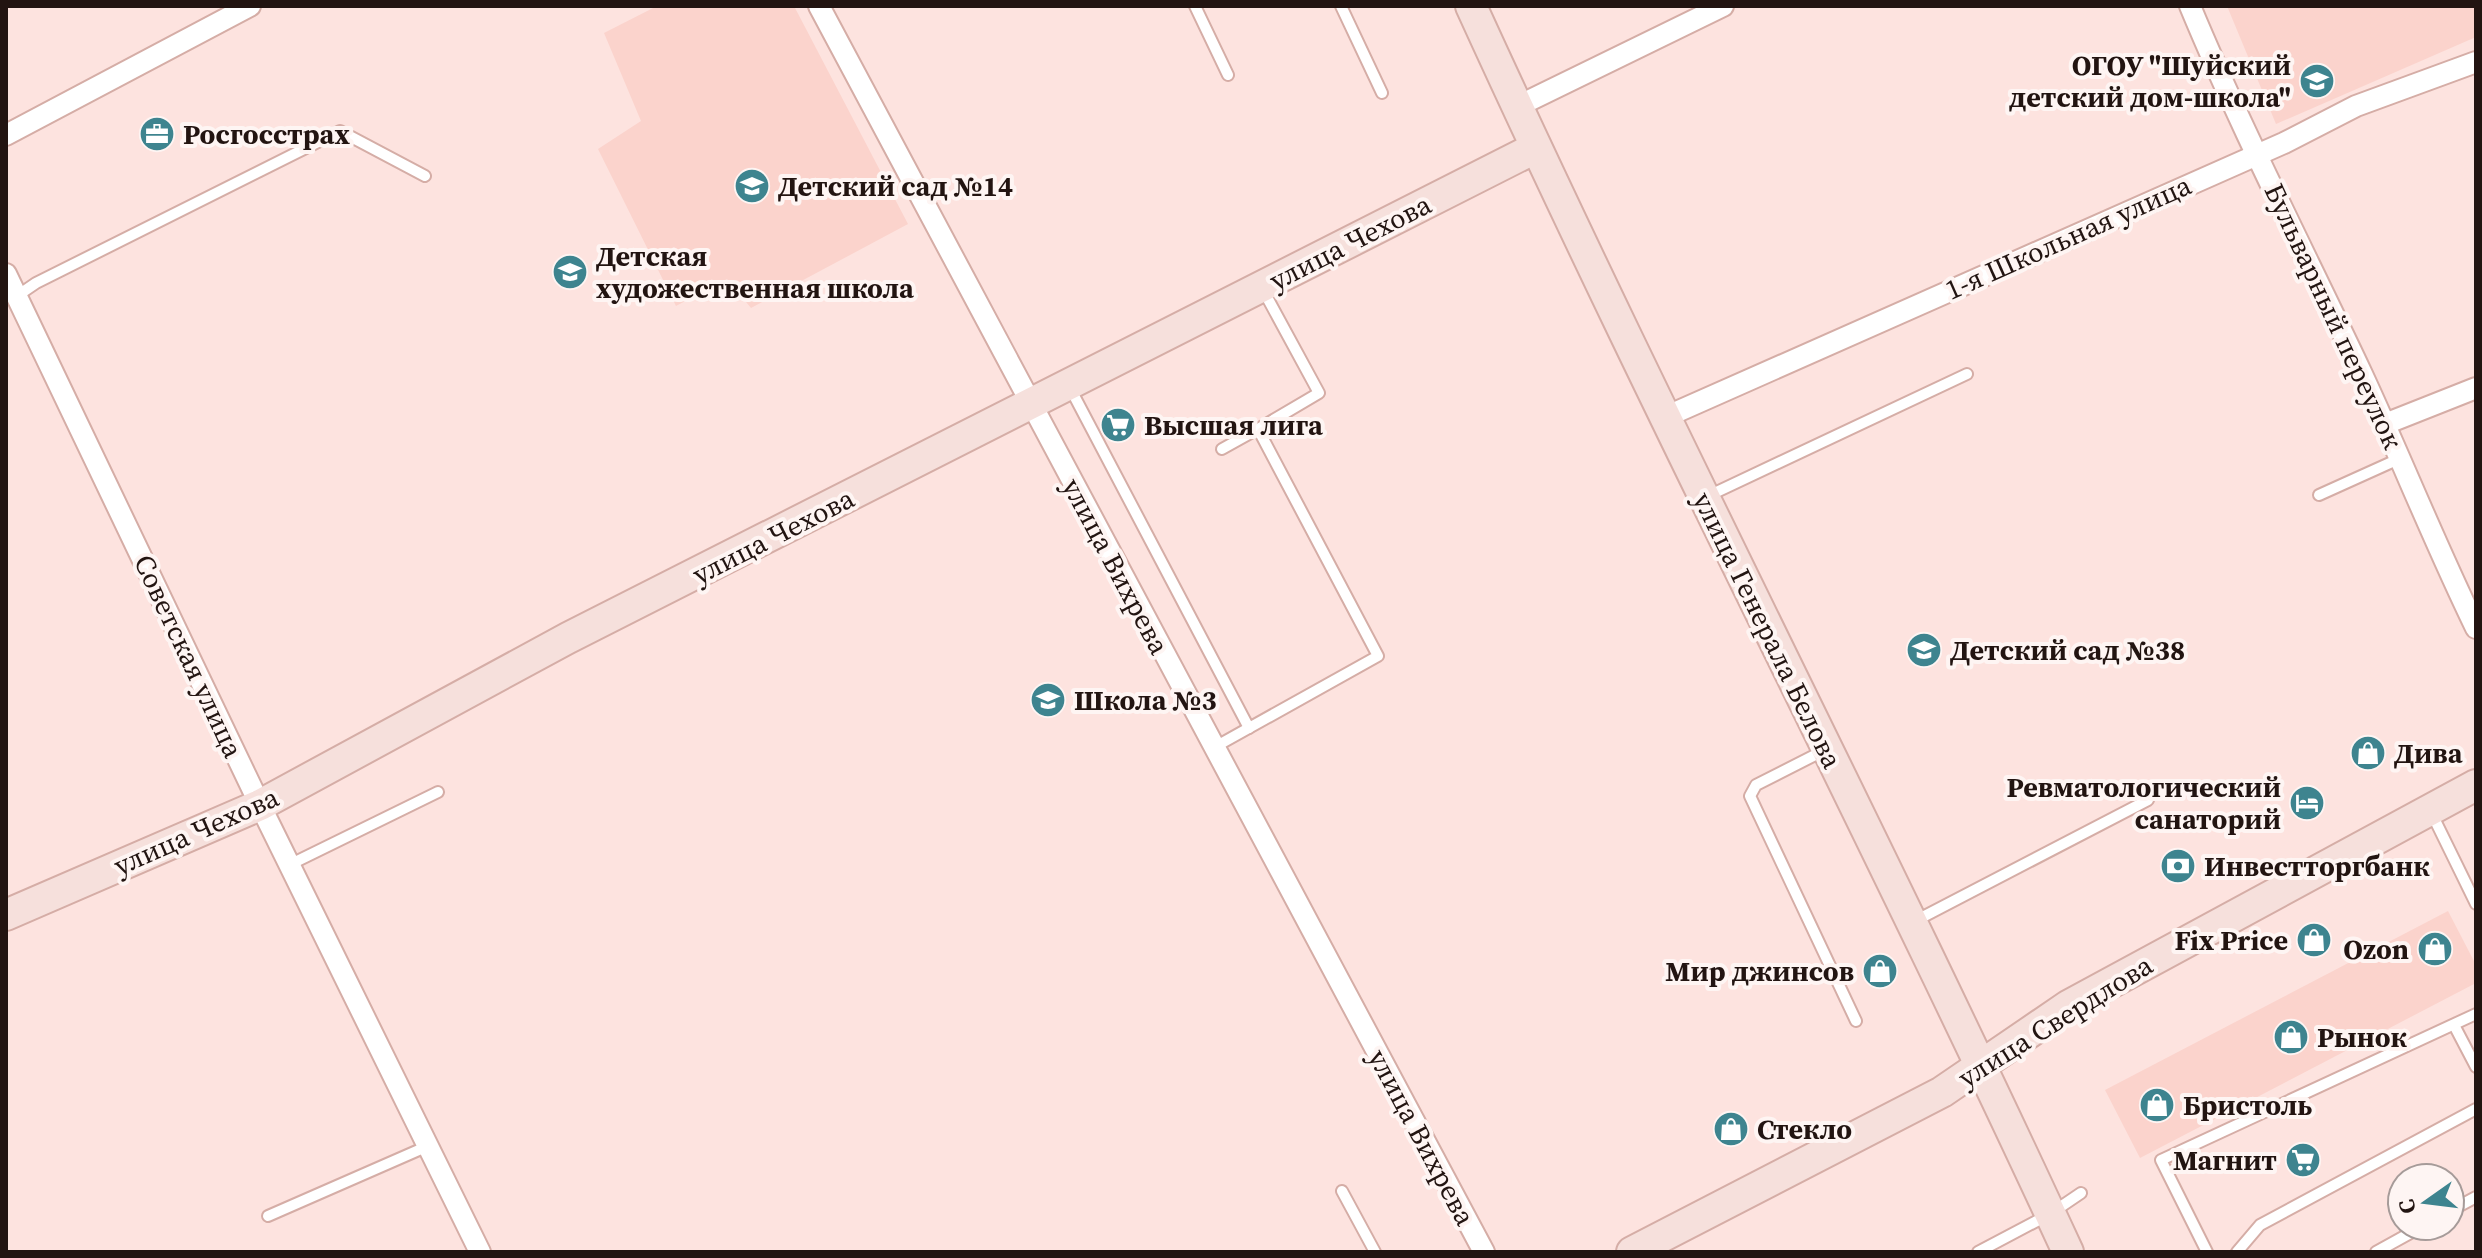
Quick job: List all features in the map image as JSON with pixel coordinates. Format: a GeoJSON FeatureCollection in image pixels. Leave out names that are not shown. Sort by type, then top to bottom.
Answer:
{"type":"FeatureCollection","features":[{"type":"Feature","properties":{"kind":"street"},"geometry":{"type":"LineString","coordinates":[[6,135],[250,6]]}},
{"type":"Feature","properties":{"kind":"street","name":"улица Вихрева"},"geometry":{"type":"LineString","coordinates":[[819,6],[1029,405],[1484,1252]]}},
{"type":"Feature","properties":{"kind":"street","name":"улица Генерала Белова"},"geometry":{"type":"LineString","coordinates":[[1471,6],[1663,418],[1913,922],[2068,1252]]}},
{"type":"Feature","properties":{"kind":"street"},"geometry":{"type":"LineString","coordinates":[[1516,107],[1723,6]]}},
{"type":"Feature","properties":{"kind":"street","name":"Бульварный переулок"},"geometry":{"type":"LineString","coordinates":[[2190,6],[2234,112],[2258,153],[2401,458],[2476,628]]}},
{"type":"Feature","properties":{"kind":"street","name":"1-я Школьная улица"},"geometry":{"type":"LineString","coordinates":[[1663,418],[2258,153],[2356,106],[2476,62]]}},
{"type":"Feature","properties":{"kind":"street","name":"улица Чехова"},"geometry":{"type":"LineString","coordinates":[[6,915],[260,805],[568,638],[1535,148]]}},
{"type":"Feature","properties":{"kind":"street","name":"Советская улица"},"geometry":{"type":"LineString","coordinates":[[6,274],[289,865],[480,1252]]}},
{"type":"Feature","properties":{"kind":"street"},"geometry":{"type":"LineString","coordinates":[[2385,424],[2476,388]]}},
{"type":"Feature","properties":{"kind":"street","name":"улица Свердлова"},"geometry":{"type":"LineString","coordinates":[[1632,1252],[1942,1092],[2068,1006],[2476,785]]}},
{"type":"Feature","properties":{"kind":"lane"},"geometry":{"type":"LineString","coordinates":[[1195,6],[1228,75]]}},
{"type":"Feature","properties":{"kind":"lane"},"geometry":{"type":"LineString","coordinates":[[1341,6],[1382,93]]}},
{"type":"Feature","properties":{"kind":"lane"},"geometry":{"type":"LineString","coordinates":[[17,296],[36,283],[340,131],[425,176]]}},
{"type":"Feature","properties":{"kind":"lane"},"geometry":{"type":"LineString","coordinates":[[1222,449],[1319,393],[1261,287]]}},
{"type":"Feature","properties":{"kind":"lane"},"geometry":{"type":"LineString","coordinates":[[1703,499],[1967,374]]}},
{"type":"Feature","properties":{"kind":"lane"},"geometry":{"type":"LineString","coordinates":[[1069,385],[1249,728]]}},
{"type":"Feature","properties":{"kind":"lane"},"geometry":{"type":"LineString","coordinates":[[1213,748],[1378,656],[1258,429]]}},
{"type":"Feature","properties":{"kind":"lane"},"geometry":{"type":"LineString","coordinates":[[2319,495],[2401,458]]}},
{"type":"Feature","properties":{"kind":"lane"},"geometry":{"type":"LineString","coordinates":[[1827,749],[1756,785],[1750,796],[1856,1021]]}},
{"type":"Feature","properties":{"kind":"lane"},"geometry":{"type":"LineString","coordinates":[[289,865],[438,792]]}},
{"type":"Feature","properties":{"kind":"lane"},"geometry":{"type":"LineString","coordinates":[[1913,922],[2148,800]]}},
{"type":"Feature","properties":{"kind":"lane"},"geometry":{"type":"LineString","coordinates":[[2430,811],[2476,904]]}},
{"type":"Feature","properties":{"kind":"lane"},"geometry":{"type":"LineString","coordinates":[[2207,1252],[2161,1160],[2476,1014]]}},
{"type":"Feature","properties":{"kind":"lane"},"geometry":{"type":"LineString","coordinates":[[2454,1025],[2476,1067]]}},
{"type":"Feature","properties":{"kind":"lane"},"geometry":{"type":"LineString","coordinates":[[2224,1252],[2239,1251],[2260,1225],[2476,1109]]}},
{"type":"Feature","properties":{"kind":"lane"},"geometry":{"type":"LineString","coordinates":[[268,1216],[428,1146]]}},
{"type":"Feature","properties":{"kind":"lane"},"geometry":{"type":"LineString","coordinates":[[1342,1191],[1375,1252]]}},
{"type":"Feature","properties":{"kind":"lane"},"geometry":{"type":"LineString","coordinates":[[1978,1252],[2050,1214],[2081,1193]]}},
{"type":"Feature","properties":{"kind":"lane"},"geometry":{"type":"LineString","coordinates":[[2376,1252],[2394,1242]]}},
{"type":"Feature","properties":{"kind":"shaded area","name":"Детский сад №14"},"geometry":{"type":"Polygon","coordinates":[[[657,6],[794,6],[908,224],[751,308],[727,279],[676,306],[598,149],[641,121],[604,33],[657,6]]]}},
{"type":"Feature","properties":{"kind":"shaded area","name":"ОГОУ \"Шуйский детский дом-школа\""},"geometry":{"type":"Polygon","coordinates":[[[2227,6],[2476,6],[2476,37],[2276,124],[2227,6]]]}},
{"type":"Feature","properties":{"kind":"shaded area","name":"Рынок"},"geometry":{"type":"Polygon","coordinates":[[[2448,911],[2476,965],[2476,983],[2140,1158],[2105,1090],[2448,911]]]}},
{"type":"Feature","properties":{"kind":"place","name":"ОГОУ \"Шуйский детский дом-школа\""},"geometry":{"type":"Point","coordinates":[2317,81]}},
{"type":"Feature","properties":{"kind":"place","name":"Росгосстрах"},"geometry":{"type":"Point","coordinates":[157,134]}},
{"type":"Feature","properties":{"kind":"place","name":"Детский сад №14"},"geometry":{"type":"Point","coordinates":[752,186]}},
{"type":"Feature","properties":{"kind":"place","name":"Детская художественная школа"},"geometry":{"type":"Point","coordinates":[570,272]}},
{"type":"Feature","properties":{"kind":"place","name":"Высшая лига"},"geometry":{"type":"Point","coordinates":[1118,425]}},
{"type":"Feature","properties":{"kind":"place","name":"Детский сад №38"},"geometry":{"type":"Point","coordinates":[1924,650]}},
{"type":"Feature","properties":{"kind":"place","name":"Школа №3"},"geometry":{"type":"Point","coordinates":[1048,700]}},
{"type":"Feature","properties":{"kind":"place","name":"Дива"},"geometry":{"type":"Point","coordinates":[2368,753]}},
{"type":"Feature","properties":{"kind":"place","name":"Ревматологический санаторий"},"geometry":{"type":"Point","coordinates":[2307,803]}},
{"type":"Feature","properties":{"kind":"place","name":"Инвестторгбанк"},"geometry":{"type":"Point","coordinates":[2178,866]}},
{"type":"Feature","properties":{"kind":"place","name":"Fix Price"},"geometry":{"type":"Point","coordinates":[2314,940]}},
{"type":"Feature","properties":{"kind":"place","name":"Ozon"},"geometry":{"type":"Point","coordinates":[2435,949]}},
{"type":"Feature","properties":{"kind":"place","name":"Мир джинсов"},"geometry":{"type":"Point","coordinates":[1880,971]}},
{"type":"Feature","properties":{"kind":"place","name":"Рынок"},"geometry":{"type":"Point","coordinates":[2291,1037]}},
{"type":"Feature","properties":{"kind":"place","name":"Бристоль"},"geometry":{"type":"Point","coordinates":[2157,1105]}},
{"type":"Feature","properties":{"kind":"place","name":"Стекло"},"geometry":{"type":"Point","coordinates":[1731,1129]}},
{"type":"Feature","properties":{"kind":"place","name":"Магнит"},"geometry":{"type":"Point","coordinates":[2303,1160]}}]}
